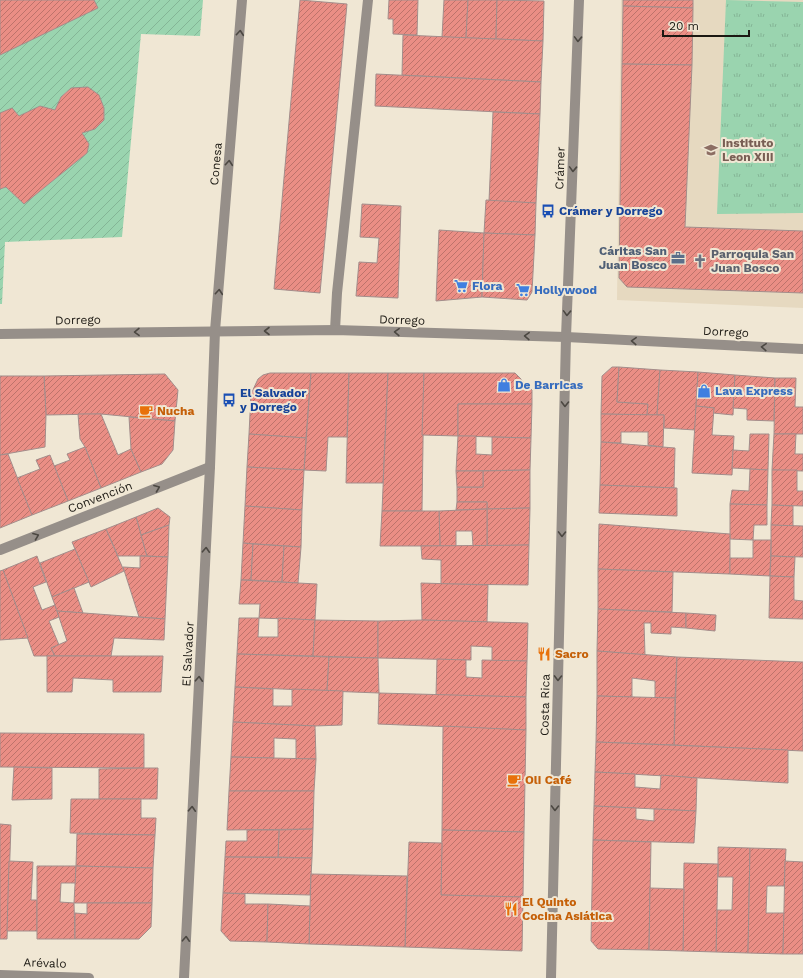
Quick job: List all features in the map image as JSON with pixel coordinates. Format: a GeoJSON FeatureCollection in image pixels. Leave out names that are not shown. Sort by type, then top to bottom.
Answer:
{"type":"FeatureCollection","features":[{"type":"Feature","properties":{"kind":"street","name":"Conesa"},"geometry":{"type":"LineString","coordinates":[[215,331],[242,0]]}},
{"type":"Feature","properties":{"kind":"street"},"geometry":{"type":"LineString","coordinates":[[335,330],[338,277],[368,0]]}},
{"type":"Feature","properties":{"kind":"street","name":"Crámer"},"geometry":{"type":"LineString","coordinates":[[566,338],[579,0]]}},
{"type":"Feature","properties":{"kind":"street","name":"Dorrego"},"geometry":{"type":"LineString","coordinates":[[0,334],[335,330],[566,338],[803,349]]}},
{"type":"Feature","properties":{"kind":"street","name":"El Salvador"},"geometry":{"type":"LineString","coordinates":[[184,978],[210,467],[215,331]]}},
{"type":"Feature","properties":{"kind":"street","name":"Costa Rica"},"geometry":{"type":"LineString","coordinates":[[551,978],[566,338]]}},
{"type":"Feature","properties":{"kind":"street","name":"Convención"},"geometry":{"type":"LineString","coordinates":[[0,550],[210,467]]}},
{"type":"Feature","properties":{"kind":"street","name":"Arévalo"},"geometry":{"type":"LineString","coordinates":[[0,975],[89,978]]}},
{"type":"Feature","properties":{"kind":"shaded area","name":"Instituto Leon XIII"},"geometry":{"type":"Polygon","coordinates":[[[621,0],[803,0],[803,308],[617,300],[621,0]]]}},
{"type":"Feature","properties":{"kind":"green space"},"geometry":{"type":"Polygon","coordinates":[[[94,0],[203,0],[200,36],[141,34],[122,237],[5,242],[2,304],[0,304],[0,189],[6,187],[24,204],[87,153],[89,144],[82,133],[104,120],[104,109],[99,97],[87,87],[66,92],[55,110],[40,106],[19,116],[0,113],[0,55],[94,0]]]}},
{"type":"Feature","properties":{"kind":"green space"},"geometry":{"type":"Polygon","coordinates":[[[726,0],[803,2],[803,213],[717,214],[726,0]]]}},
{"type":"Feature","properties":{"kind":"building"},"geometry":{"type":"Polygon","coordinates":[[[0,0],[94,0],[98,8],[0,55],[0,0]]]}},
{"type":"Feature","properties":{"kind":"building"},"geometry":{"type":"Polygon","coordinates":[[[300,0],[347,4],[320,293],[274,289],[300,0]]]}},
{"type":"Feature","properties":{"kind":"building"},"geometry":{"type":"Polygon","coordinates":[[[389,0],[418,0],[417,35],[393,34],[393,19],[388,19],[389,0]]]}},
{"type":"Feature","properties":{"kind":"building"},"geometry":{"type":"Polygon","coordinates":[[[444,0],[468,0],[466,38],[442,37],[444,0]]]}},
{"type":"Feature","properties":{"kind":"building"},"geometry":{"type":"Polygon","coordinates":[[[468,0],[497,0],[496,39],[466,38],[468,0]]]}},
{"type":"Feature","properties":{"kind":"building"},"geometry":{"type":"Polygon","coordinates":[[[497,0],[544,1],[543,41],[496,39],[497,0]]]}},
{"type":"Feature","properties":{"kind":"building"},"geometry":{"type":"Polygon","coordinates":[[[623,0],[693,0],[693,8],[623,6],[623,0]]]}},
{"type":"Feature","properties":{"kind":"building"},"geometry":{"type":"Polygon","coordinates":[[[623,6],[693,8],[692,65],[622,64],[623,6]]]}},
{"type":"Feature","properties":{"kind":"building"},"geometry":{"type":"Polygon","coordinates":[[[403,35],[543,41],[541,82],[402,75],[403,35]]]}},
{"type":"Feature","properties":{"kind":"building"},"geometry":{"type":"Polygon","coordinates":[[[622,64],[692,65],[685,227],[803,231],[803,293],[627,287],[619,278],[622,64]]]}},
{"type":"Feature","properties":{"kind":"building"},"geometry":{"type":"Polygon","coordinates":[[[376,74],[541,82],[540,114],[375,106],[376,74]]]}},
{"type":"Feature","properties":{"kind":"building"},"geometry":{"type":"Polygon","coordinates":[[[88,87],[99,95],[104,108],[104,120],[95,129],[82,133],[89,144],[87,153],[24,204],[6,187],[0,189],[0,113],[12,108],[19,116],[40,106],[55,110],[61,97],[71,88],[88,87]]]}},
{"type":"Feature","properties":{"kind":"building"},"geometry":{"type":"Polygon","coordinates":[[[493,112],[540,114],[536,203],[489,201],[493,112]]]}},
{"type":"Feature","properties":{"kind":"building"},"geometry":{"type":"Polygon","coordinates":[[[486,200],[536,203],[535,235],[484,233],[486,200]]]}},
{"type":"Feature","properties":{"kind":"building"},"geometry":{"type":"Polygon","coordinates":[[[362,204],[401,206],[398,298],[356,296],[359,262],[377,263],[379,238],[360,237],[362,204]]]}},
{"type":"Feature","properties":{"kind":"building"},"geometry":{"type":"Polygon","coordinates":[[[439,230],[484,233],[482,297],[436,301],[439,230]]]}},
{"type":"Feature","properties":{"kind":"building"},"geometry":{"type":"Polygon","coordinates":[[[484,233],[535,235],[532,292],[527,300],[482,297],[484,233]]]}},
{"type":"Feature","properties":{"kind":"building"},"geometry":{"type":"Polygon","coordinates":[[[612,367],[619,367],[617,402],[648,404],[647,415],[601,414],[602,376],[612,367]]]}},
{"type":"Feature","properties":{"kind":"building"},"geometry":{"type":"Polygon","coordinates":[[[619,367],[660,370],[657,415],[647,415],[648,404],[617,402],[619,367]]]}},
{"type":"Feature","properties":{"kind":"building"},"geometry":{"type":"Polygon","coordinates":[[[660,370],[698,372],[695,430],[664,428],[664,415],[657,415],[660,370]]]}},
{"type":"Feature","properties":{"kind":"building"},"geometry":{"type":"Polygon","coordinates":[[[698,372],[735,375],[733,415],[713,413],[714,408],[696,406],[698,372]]]}},
{"type":"Feature","properties":{"kind":"building"},"geometry":{"type":"Polygon","coordinates":[[[270,373],[311,373],[306,438],[249,434],[251,394],[258,379],[263,375],[270,373]]]}},
{"type":"Feature","properties":{"kind":"building"},"geometry":{"type":"Polygon","coordinates":[[[311,373],[349,373],[347,437],[328,437],[326,471],[304,470],[311,373]]]}},
{"type":"Feature","properties":{"kind":"building"},"geometry":{"type":"Polygon","coordinates":[[[349,373],[388,373],[383,483],[346,483],[349,373]]]}},
{"type":"Feature","properties":{"kind":"building"},"geometry":{"type":"Polygon","coordinates":[[[388,373],[424,373],[422,511],[382,511],[388,373]]]}},
{"type":"Feature","properties":{"kind":"building"},"geometry":{"type":"Polygon","coordinates":[[[424,373],[515,373],[532,390],[532,404],[458,404],[458,436],[422,435],[424,373]]]}},
{"type":"Feature","properties":{"kind":"building"},"geometry":{"type":"Polygon","coordinates":[[[165,374],[178,390],[175,421],[101,414],[46,415],[44,376],[165,374]]]}},
{"type":"Feature","properties":{"kind":"building"},"geometry":{"type":"Polygon","coordinates":[[[735,375],[775,378],[774,421],[747,420],[747,409],[733,408],[735,375]]]}},
{"type":"Feature","properties":{"kind":"building"},"geometry":{"type":"Polygon","coordinates":[[[0,376],[44,376],[46,415],[45,447],[0,455],[0,376]]]}},
{"type":"Feature","properties":{"kind":"building"},"geometry":{"type":"Polygon","coordinates":[[[775,378],[796,378],[795,407],[803,407],[803,434],[774,434],[775,378]]]}},
{"type":"Feature","properties":{"kind":"building"},"geometry":{"type":"Polygon","coordinates":[[[458,404],[532,404],[531,438],[458,436],[458,404]]]}},
{"type":"Feature","properties":{"kind":"building"},"geometry":{"type":"Polygon","coordinates":[[[696,406],[714,408],[712,435],[734,436],[732,475],[692,473],[696,406]]]}},
{"type":"Feature","properties":{"kind":"building"},"geometry":{"type":"Polygon","coordinates":[[[78,414],[101,414],[118,455],[131,449],[141,472],[101,488],[85,447],[80,439],[78,414]]]}},
{"type":"Feature","properties":{"kind":"building"},"geometry":{"type":"Polygon","coordinates":[[[601,414],[664,415],[663,447],[648,445],[648,432],[621,432],[621,443],[601,442],[601,414]]]}},
{"type":"Feature","properties":{"kind":"building"},"geometry":{"type":"Polygon","coordinates":[[[129,417],[175,421],[173,450],[162,464],[141,472],[131,449],[129,417]]]}},
{"type":"Feature","properties":{"kind":"building"},"geometry":{"type":"Polygon","coordinates":[[[249,434],[306,438],[304,470],[247,467],[249,434]]]}},
{"type":"Feature","properties":{"kind":"building"},"geometry":{"type":"Polygon","coordinates":[[[750,434],[769,434],[768,470],[732,468],[733,450],[749,451],[750,434]]]}},
{"type":"Feature","properties":{"kind":"building"},"geometry":{"type":"Polygon","coordinates":[[[774,434],[796,434],[795,454],[803,454],[803,471],[772,470],[774,434]]]}},
{"type":"Feature","properties":{"kind":"building"},"geometry":{"type":"Polygon","coordinates":[[[458,436],[476,436],[476,454],[492,455],[492,437],[531,438],[530,470],[456,471],[458,436]]]}},
{"type":"Feature","properties":{"kind":"building"},"geometry":{"type":"Polygon","coordinates":[[[601,442],[675,448],[674,488],[600,485],[601,442]]]}},
{"type":"Feature","properties":{"kind":"building"},"geometry":{"type":"Polygon","coordinates":[[[85,447],[101,488],[68,501],[54,466],[70,460],[67,454],[85,447]]]}},
{"type":"Feature","properties":{"kind":"building"},"geometry":{"type":"Polygon","coordinates":[[[8,454],[32,515],[0,528],[0,455],[8,454]]]}},
{"type":"Feature","properties":{"kind":"building"},"geometry":{"type":"Polygon","coordinates":[[[50,455],[68,501],[32,515],[17,478],[40,469],[36,460],[50,455]]]}},
{"type":"Feature","properties":{"kind":"building"},"geometry":{"type":"Polygon","coordinates":[[[247,467],[304,470],[302,510],[245,506],[247,467]]]}},
{"type":"Feature","properties":{"kind":"building"},"geometry":{"type":"Polygon","coordinates":[[[750,469],[768,470],[767,505],[730,504],[732,490],[749,491],[750,469]]]}},
{"type":"Feature","properties":{"kind":"building"},"geometry":{"type":"Polygon","coordinates":[[[530,470],[530,508],[487,509],[487,502],[457,502],[457,487],[483,487],[483,471],[530,470]]]}},
{"type":"Feature","properties":{"kind":"building"},"geometry":{"type":"Polygon","coordinates":[[[772,470],[797,470],[797,491],[803,491],[803,506],[772,505],[772,470]]]}},
{"type":"Feature","properties":{"kind":"building"},"geometry":{"type":"Polygon","coordinates":[[[456,471],[483,471],[483,487],[457,487],[456,471]]]}},
{"type":"Feature","properties":{"kind":"building"},"geometry":{"type":"Polygon","coordinates":[[[600,485],[677,488],[677,516],[599,513],[600,485]]]}},
{"type":"Feature","properties":{"kind":"building"},"geometry":{"type":"Polygon","coordinates":[[[457,502],[487,502],[487,509],[456,510],[457,502]]]}},
{"type":"Feature","properties":{"kind":"building"},"geometry":{"type":"Polygon","coordinates":[[[730,504],[767,505],[767,525],[754,525],[753,540],[730,539],[730,504]]]}},
{"type":"Feature","properties":{"kind":"building"},"geometry":{"type":"Polygon","coordinates":[[[772,505],[793,506],[793,526],[771,525],[772,505]]]}},
{"type":"Feature","properties":{"kind":"building"},"geometry":{"type":"Polygon","coordinates":[[[245,506],[302,510],[301,547],[243,543],[245,506]]]}},
{"type":"Feature","properties":{"kind":"building"},"geometry":{"type":"Polygon","coordinates":[[[158,508],[170,517],[169,525],[141,535],[136,517],[158,508]]]}},
{"type":"Feature","properties":{"kind":"building"},"geometry":{"type":"Polygon","coordinates":[[[530,508],[529,545],[487,546],[487,509],[530,508]]]}},
{"type":"Feature","properties":{"kind":"building"},"geometry":{"type":"Polygon","coordinates":[[[487,509],[487,546],[473,546],[472,531],[456,531],[456,546],[440,546],[439,511],[487,509]]]}},
{"type":"Feature","properties":{"kind":"building"},"geometry":{"type":"Polygon","coordinates":[[[382,511],[439,511],[440,546],[380,546],[382,511]]]}},
{"type":"Feature","properties":{"kind":"building"},"geometry":{"type":"Polygon","coordinates":[[[136,517],[147,556],[118,556],[106,529],[136,517]]]}},
{"type":"Feature","properties":{"kind":"building"},"geometry":{"type":"Polygon","coordinates":[[[599,524],[730,534],[730,574],[598,569],[599,524]]]}},
{"type":"Feature","properties":{"kind":"building"},"geometry":{"type":"Polygon","coordinates":[[[169,525],[168,557],[147,556],[141,535],[169,525]]]}},
{"type":"Feature","properties":{"kind":"building"},"geometry":{"type":"Polygon","coordinates":[[[771,525],[803,526],[803,557],[771,556],[771,525]]]}},
{"type":"Feature","properties":{"kind":"building"},"geometry":{"type":"Polygon","coordinates":[[[106,529],[124,571],[91,587],[72,542],[106,529]]]}},
{"type":"Feature","properties":{"kind":"building"},"geometry":{"type":"Polygon","coordinates":[[[753,540],[771,540],[770,576],[730,574],[730,558],[753,558],[753,540]]]}},
{"type":"Feature","properties":{"kind":"building"},"geometry":{"type":"Polygon","coordinates":[[[243,543],[253,544],[251,580],[241,580],[243,543]]]}},
{"type":"Feature","properties":{"kind":"building"},"geometry":{"type":"Polygon","coordinates":[[[253,544],[284,546],[282,582],[251,580],[253,544]]]}},
{"type":"Feature","properties":{"kind":"building"},"geometry":{"type":"Polygon","coordinates":[[[529,545],[528,585],[441,584],[441,560],[422,559],[421,546],[529,545]]]}},
{"type":"Feature","properties":{"kind":"building"},"geometry":{"type":"Polygon","coordinates":[[[284,546],[301,547],[298,583],[282,582],[284,546]]]}},
{"type":"Feature","properties":{"kind":"building"},"geometry":{"type":"Polygon","coordinates":[[[75,549],[89,582],[52,597],[40,563],[75,549]]]}},
{"type":"Feature","properties":{"kind":"building"},"geometry":{"type":"Polygon","coordinates":[[[37,556],[46,582],[33,587],[42,610],[55,605],[59,617],[49,621],[59,645],[51,648],[55,656],[34,656],[3,570],[37,556]]]}},
{"type":"Feature","properties":{"kind":"building"},"geometry":{"type":"Polygon","coordinates":[[[140,556],[168,557],[165,619],[139,617],[123,567],[140,568],[140,556]]]}},
{"type":"Feature","properties":{"kind":"building"},"geometry":{"type":"Polygon","coordinates":[[[771,556],[795,557],[794,577],[770,576],[771,556]]]}},
{"type":"Feature","properties":{"kind":"building"},"geometry":{"type":"Polygon","coordinates":[[[598,569],[673,572],[672,612],[598,609],[598,569]]]}},
{"type":"Feature","properties":{"kind":"building"},"geometry":{"type":"Polygon","coordinates":[[[3,570],[28,638],[0,640],[0,571],[3,570]]]}},
{"type":"Feature","properties":{"kind":"building"},"geometry":{"type":"Polygon","coordinates":[[[770,576],[794,577],[794,600],[803,601],[803,619],[769,618],[770,576]]]}},
{"type":"Feature","properties":{"kind":"building"},"geometry":{"type":"Polygon","coordinates":[[[241,580],[317,584],[315,620],[259,618],[260,604],[239,604],[241,580]]]}},
{"type":"Feature","properties":{"kind":"building"},"geometry":{"type":"Polygon","coordinates":[[[421,583],[488,585],[487,622],[422,620],[421,583]]]}},
{"type":"Feature","properties":{"kind":"building"},"geometry":{"type":"Polygon","coordinates":[[[74,588],[83,613],[57,611],[52,597],[74,588]]]}},
{"type":"Feature","properties":{"kind":"building"},"geometry":{"type":"Polygon","coordinates":[[[598,609],[686,613],[686,628],[671,627],[671,634],[651,633],[651,623],[644,623],[645,655],[597,651],[598,609]]]}},
{"type":"Feature","properties":{"kind":"building"},"geometry":{"type":"Polygon","coordinates":[[[57,611],[165,619],[164,640],[114,638],[111,656],[55,656],[51,648],[67,641],[57,611]]]}},
{"type":"Feature","properties":{"kind":"building"},"geometry":{"type":"Polygon","coordinates":[[[686,613],[716,615],[715,631],[686,628],[686,613]]]}},
{"type":"Feature","properties":{"kind":"building"},"geometry":{"type":"Polygon","coordinates":[[[239,618],[259,618],[258,637],[278,637],[278,618],[315,620],[313,656],[237,654],[239,618]]]}},
{"type":"Feature","properties":{"kind":"building"},"geometry":{"type":"Polygon","coordinates":[[[315,620],[378,621],[378,658],[313,656],[315,620]]]}},
{"type":"Feature","properties":{"kind":"building"},"geometry":{"type":"Polygon","coordinates":[[[422,620],[528,623],[527,661],[492,661],[492,647],[471,646],[471,660],[378,658],[378,621],[422,620]]]}},
{"type":"Feature","properties":{"kind":"building"},"geometry":{"type":"Polygon","coordinates":[[[597,651],[677,657],[675,698],[655,698],[655,681],[632,678],[632,697],[597,696],[597,651]]]}},
{"type":"Feature","properties":{"kind":"building"},"geometry":{"type":"Polygon","coordinates":[[[237,654],[329,657],[327,691],[235,687],[237,654]]]}},
{"type":"Feature","properties":{"kind":"building"},"geometry":{"type":"Polygon","coordinates":[[[47,656],[163,656],[161,692],[113,692],[113,680],[73,678],[72,692],[47,692],[47,656]]]}},
{"type":"Feature","properties":{"kind":"building"},"geometry":{"type":"Polygon","coordinates":[[[329,657],[378,658],[379,693],[327,691],[329,657]]]}},
{"type":"Feature","properties":{"kind":"building"},"geometry":{"type":"Polygon","coordinates":[[[677,657],[803,662],[803,751],[674,745],[677,657]]]}},
{"type":"Feature","properties":{"kind":"building"},"geometry":{"type":"Polygon","coordinates":[[[437,659],[466,660],[466,677],[482,678],[482,660],[527,661],[526,697],[436,695],[437,659]]]}},
{"type":"Feature","properties":{"kind":"building"},"geometry":{"type":"Polygon","coordinates":[[[235,687],[273,689],[273,706],[292,706],[292,689],[343,691],[342,725],[315,726],[233,722],[235,687]]]}},
{"type":"Feature","properties":{"kind":"building"},"geometry":{"type":"Polygon","coordinates":[[[379,693],[526,697],[526,730],[378,724],[379,693]]]}},
{"type":"Feature","properties":{"kind":"building"},"geometry":{"type":"Polygon","coordinates":[[[597,696],[675,698],[674,745],[596,742],[597,696]]]}},
{"type":"Feature","properties":{"kind":"building"},"geometry":{"type":"Polygon","coordinates":[[[233,722],[315,726],[316,759],[296,759],[296,739],[274,738],[274,758],[231,757],[233,722]]]}},
{"type":"Feature","properties":{"kind":"building"},"geometry":{"type":"Polygon","coordinates":[[[443,726],[526,730],[524,832],[442,830],[443,726]]]}},
{"type":"Feature","properties":{"kind":"building"},"geometry":{"type":"Polygon","coordinates":[[[0,733],[144,734],[144,768],[0,767],[0,733]]]}},
{"type":"Feature","properties":{"kind":"building"},"geometry":{"type":"Polygon","coordinates":[[[596,742],[788,750],[788,783],[595,772],[596,742]]]}},
{"type":"Feature","properties":{"kind":"building"},"geometry":{"type":"Polygon","coordinates":[[[231,757],[316,759],[314,791],[229,791],[231,757]]]}},
{"type":"Feature","properties":{"kind":"building"},"geometry":{"type":"Polygon","coordinates":[[[14,767],[52,768],[52,799],[12,800],[14,767]]]}},
{"type":"Feature","properties":{"kind":"building"},"geometry":{"type":"Polygon","coordinates":[[[158,768],[157,799],[99,799],[99,769],[158,768]]]}},
{"type":"Feature","properties":{"kind":"building"},"geometry":{"type":"Polygon","coordinates":[[[595,772],[635,774],[635,787],[660,789],[661,775],[697,778],[696,811],[594,806],[595,772]]]}},
{"type":"Feature","properties":{"kind":"building"},"geometry":{"type":"Polygon","coordinates":[[[229,791],[314,791],[313,829],[227,830],[229,791]]]}},
{"type":"Feature","properties":{"kind":"building"},"geometry":{"type":"Polygon","coordinates":[[[71,799],[141,799],[141,818],[156,818],[155,835],[70,833],[71,799]]]}},
{"type":"Feature","properties":{"kind":"building"},"geometry":{"type":"Polygon","coordinates":[[[594,806],[636,808],[636,819],[654,821],[654,809],[696,811],[694,843],[593,840],[594,806]]]}},
{"type":"Feature","properties":{"kind":"building"},"geometry":{"type":"Polygon","coordinates":[[[0,824],[11,825],[7,939],[0,939],[0,824]]]}},
{"type":"Feature","properties":{"kind":"building"},"geometry":{"type":"Polygon","coordinates":[[[313,829],[312,858],[278,857],[279,830],[313,829]]]}},
{"type":"Feature","properties":{"kind":"building"},"geometry":{"type":"Polygon","coordinates":[[[247,830],[279,830],[278,857],[225,857],[226,841],[247,841],[247,830]]]}},
{"type":"Feature","properties":{"kind":"building"},"geometry":{"type":"Polygon","coordinates":[[[442,830],[524,832],[523,897],[441,895],[442,830]]]}},
{"type":"Feature","properties":{"kind":"building"},"geometry":{"type":"Polygon","coordinates":[[[77,834],[155,835],[153,868],[76,866],[77,834]]]}},
{"type":"Feature","properties":{"kind":"building"},"geometry":{"type":"Polygon","coordinates":[[[593,840],[651,842],[649,950],[598,949],[591,941],[593,840]]]}},
{"type":"Feature","properties":{"kind":"building"},"geometry":{"type":"Polygon","coordinates":[[[409,842],[442,843],[441,895],[523,897],[522,951],[405,947],[409,842]]]}},
{"type":"Feature","properties":{"kind":"building"},"geometry":{"type":"Polygon","coordinates":[[[718,847],[750,848],[748,953],[716,952],[717,910],[732,910],[733,877],[718,877],[718,847]]]}},
{"type":"Feature","properties":{"kind":"building"},"geometry":{"type":"Polygon","coordinates":[[[750,848],[786,849],[784,886],[767,886],[766,913],[784,913],[783,954],[748,953],[750,848]]]}},
{"type":"Feature","properties":{"kind":"building"},"geometry":{"type":"Polygon","coordinates":[[[225,857],[312,858],[310,895],[223,893],[225,857]]]}},
{"type":"Feature","properties":{"kind":"building"},"geometry":{"type":"Polygon","coordinates":[[[9,861],[33,862],[31,900],[37,900],[37,931],[7,931],[9,861]]]}},
{"type":"Feature","properties":{"kind":"building"},"geometry":{"type":"Polygon","coordinates":[[[785,861],[803,862],[803,954],[783,954],[785,861]]]}},
{"type":"Feature","properties":{"kind":"building"},"geometry":{"type":"Polygon","coordinates":[[[684,863],[718,864],[716,952],[683,951],[684,863]]]}},
{"type":"Feature","properties":{"kind":"building"},"geometry":{"type":"Polygon","coordinates":[[[37,866],[76,866],[76,883],[61,883],[60,902],[74,903],[75,939],[37,939],[37,866]]]}},
{"type":"Feature","properties":{"kind":"building"},"geometry":{"type":"Polygon","coordinates":[[[76,866],[153,868],[152,903],[74,903],[76,866]]]}},
{"type":"Feature","properties":{"kind":"building"},"geometry":{"type":"Polygon","coordinates":[[[311,874],[407,876],[405,947],[309,944],[311,874]]]}},
{"type":"Feature","properties":{"kind":"building"},"geometry":{"type":"Polygon","coordinates":[[[650,888],[684,889],[683,951],[649,950],[650,888]]]}},
{"type":"Feature","properties":{"kind":"building"},"geometry":{"type":"Polygon","coordinates":[[[223,893],[245,894],[245,904],[268,904],[267,942],[230,941],[221,931],[223,893]]]}},
{"type":"Feature","properties":{"kind":"building"},"geometry":{"type":"Polygon","coordinates":[[[87,903],[152,903],[151,927],[139,939],[75,939],[75,913],[87,914],[87,903]]]}},
{"type":"Feature","properties":{"kind":"building"},"geometry":{"type":"Polygon","coordinates":[[[268,904],[310,906],[309,944],[267,942],[268,904]]]}},
{"type":"Feature","properties":{"kind":"place","name":"Instituto Leon XIII"},"geometry":{"type":"Point","coordinates":[711,150]}},
{"type":"Feature","properties":{"kind":"place","name":"Crámer y Dorrego"},"geometry":{"type":"Point","coordinates":[548,211]}},
{"type":"Feature","properties":{"kind":"place","name":"Cáritas San Juan Bosco"},"geometry":{"type":"Point","coordinates":[678,258]}},
{"type":"Feature","properties":{"kind":"place","name":"Parroquia San Juan Bosco"},"geometry":{"type":"Point","coordinates":[700,261]}},
{"type":"Feature","properties":{"kind":"place","name":"Flora"},"geometry":{"type":"Point","coordinates":[461,286]}},
{"type":"Feature","properties":{"kind":"place","name":"Hollywood"},"geometry":{"type":"Point","coordinates":[523,290]}},
{"type":"Feature","properties":{"kind":"place","name":"De Barricas"},"geometry":{"type":"Point","coordinates":[504,385]}},
{"type":"Feature","properties":{"kind":"place","name":"Lava Express"},"geometry":{"type":"Point","coordinates":[704,391]}},
{"type":"Feature","properties":{"kind":"place","name":"El Salvador y Dorrego"},"geometry":{"type":"Point","coordinates":[229,400]}},
{"type":"Feature","properties":{"kind":"place","name":"Nucha"},"geometry":{"type":"Point","coordinates":[146,411]}},
{"type":"Feature","properties":{"kind":"place","name":"Sacro"},"geometry":{"type":"Point","coordinates":[544,654]}},
{"type":"Feature","properties":{"kind":"place","name":"Oli Café"},"geometry":{"type":"Point","coordinates":[514,780]}},
{"type":"Feature","properties":{"kind":"place","name":"El Quinto Cocina Asiática"},"geometry":{"type":"Point","coordinates":[511,909]}}]}
